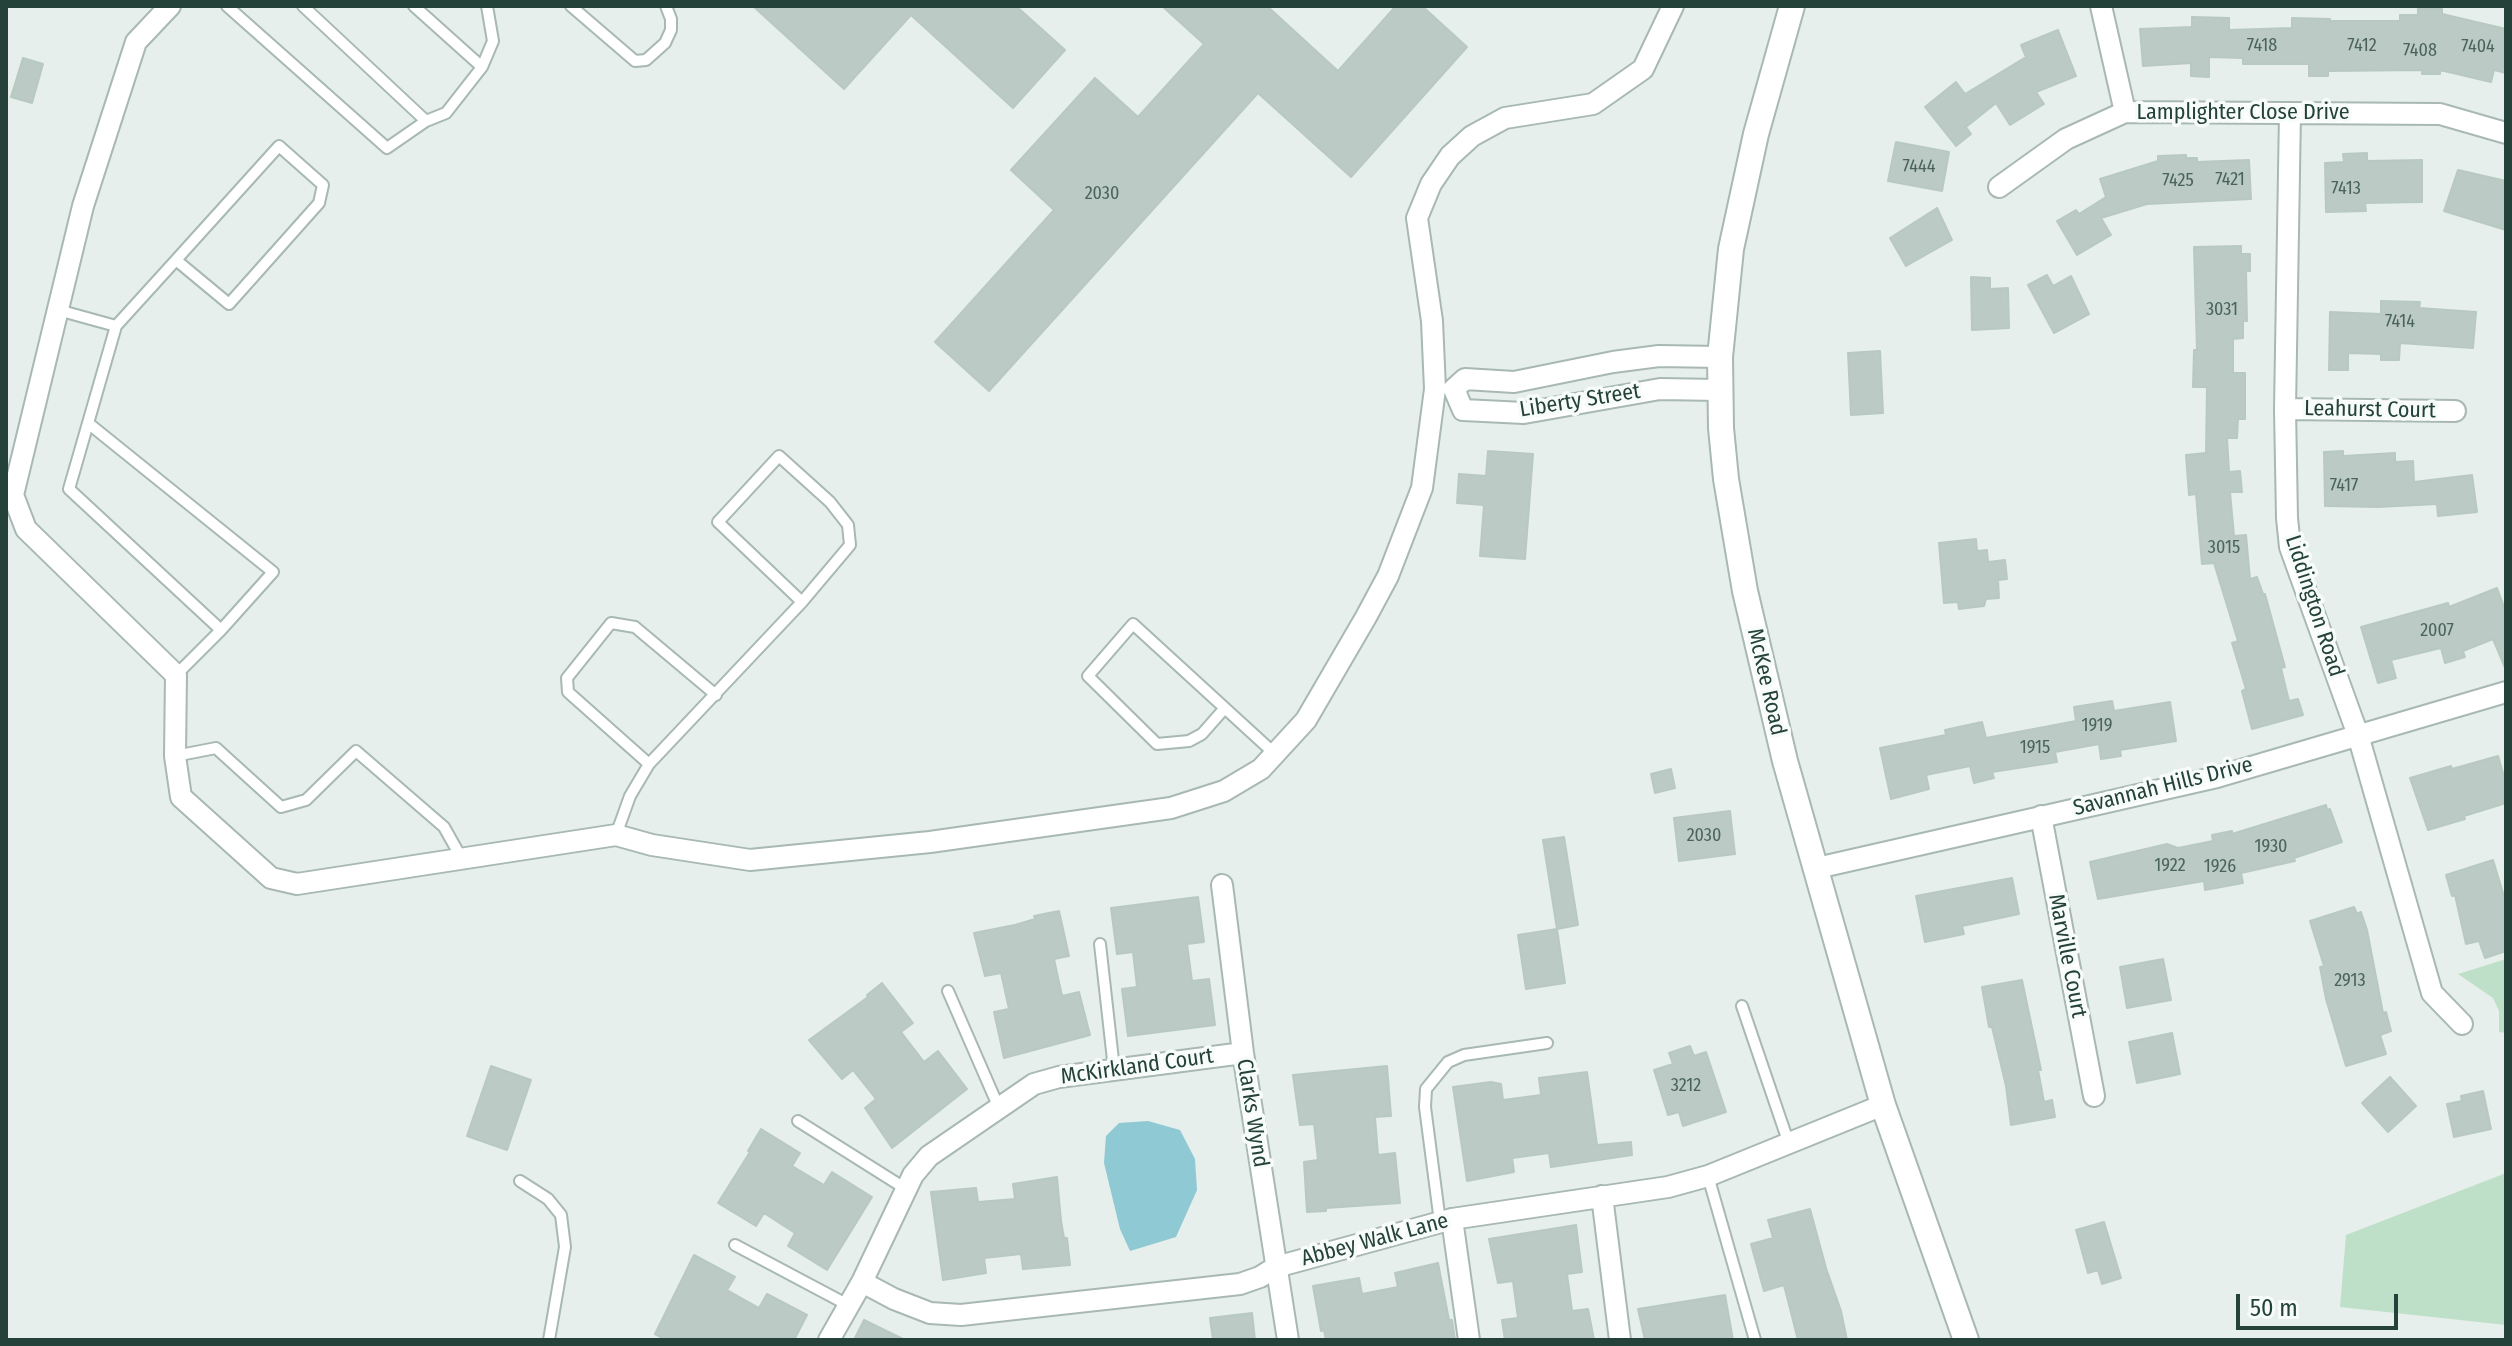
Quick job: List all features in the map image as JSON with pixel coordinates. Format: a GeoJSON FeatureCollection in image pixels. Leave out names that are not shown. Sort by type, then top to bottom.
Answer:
{"type":"FeatureCollection","features":[{"type":"Feature","properties":{"kind":"street"},"geometry":{"type":"LineString","coordinates":[[170,6],[136,42],[83,206],[13,495],[26,529],[176,675],[175,756],[181,797],[271,878],[297,884],[616,835],[652,845],[750,860],[930,842],[1171,808],[1224,791],[1261,769],[1306,720],[1366,617],[1388,576],[1422,488],[1445,389],[1417,218],[1431,184],[1450,156],[1472,136],[1505,118],[1593,104],[1643,69],[1673,6]]}},
{"type":"Feature","properties":{"kind":"street","name":"McKee Road"},"geometry":{"type":"LineString","coordinates":[[1792,6],[1742,193],[1731,249],[1719,390],[1726,479],[1745,591],[1773,717],[1883,1105],[1966,1340]]}},
{"type":"Feature","properties":{"kind":"street"},"geometry":{"type":"LineString","coordinates":[[2101,6],[2125,112]]}},
{"type":"Feature","properties":{"kind":"street","name":"Lamplighter Close Drive"},"geometry":{"type":"LineString","coordinates":[[1999,187],[2066,139],[2125,112],[2440,114],[2506,133]]}},
{"type":"Feature","properties":{"kind":"street","name":"Liddington Road"},"geometry":{"type":"LineString","coordinates":[[2290,113],[2285,409],[2290,547],[2358,735],[2432,993],[2462,1024]]}},
{"type":"Feature","properties":{"kind":"street","name":"Liberty Street"},"geometry":{"type":"LineString","coordinates":[[1719,390],[1660,389],[1524,413],[1463,410],[1445,389],[1465,379],[1514,382],[1659,356],[1720,357]]}},
{"type":"Feature","properties":{"kind":"street"},"geometry":{"type":"LineString","coordinates":[[1562,374],[1564,407]]}},
{"type":"Feature","properties":{"kind":"street","name":"Leahurst Court"},"geometry":{"type":"LineString","coordinates":[[2285,409],[2455,411]]}},
{"type":"Feature","properties":{"kind":"street","name":"Savannah Hills Drive"},"geometry":{"type":"LineString","coordinates":[[1817,868],[2217,777],[2506,692]]}},
{"type":"Feature","properties":{"kind":"street","name":"Marville Court"},"geometry":{"type":"LineString","coordinates":[[2041,816],[2094,1096]]}},
{"type":"Feature","properties":{"kind":"street","name":"Clarks Wynd"},"geometry":{"type":"LineString","coordinates":[[1222,885],[1243,1053],[1288,1340]]}},
{"type":"Feature","properties":{"kind":"street","name":"McKirkland Court"},"geometry":{"type":"LineString","coordinates":[[829,1340],[862,1282],[913,1175],[929,1156],[1034,1084],[1059,1077],[1243,1053]]}},
{"type":"Feature","properties":{"kind":"street","name":"Abbey Walk Lane"},"geometry":{"type":"LineString","coordinates":[[862,1282],[930,1313],[961,1315],[1240,1284],[1276,1267],[1446,1221],[1668,1187],[1708,1176],[1883,1105]]}},
{"type":"Feature","properties":{"kind":"street"},"geometry":{"type":"LineString","coordinates":[[1602,1196],[1620,1340]]}},
{"type":"Feature","properties":{"kind":"street"},"geometry":{"type":"LineString","coordinates":[[1446,1221],[1469,1340]]}},
{"type":"Feature","properties":{"kind":"lane"},"geometry":{"type":"LineString","coordinates":[[227,6],[387,148],[426,121],[446,113],[482,67],[493,41],[487,6]]}},
{"type":"Feature","properties":{"kind":"lane"},"geometry":{"type":"LineString","coordinates":[[303,6],[426,121]]}},
{"type":"Feature","properties":{"kind":"lane"},"geometry":{"type":"LineString","coordinates":[[414,6],[482,67]]}},
{"type":"Feature","properties":{"kind":"lane"},"geometry":{"type":"LineString","coordinates":[[571,6],[635,61],[646,60],[665,43],[671,30],[666,6]]}},
{"type":"Feature","properties":{"kind":"lane"},"geometry":{"type":"LineString","coordinates":[[176,260],[229,304],[319,203],[323,185],[279,146],[116,326],[69,489],[221,630]]}},
{"type":"Feature","properties":{"kind":"lane"},"geometry":{"type":"LineString","coordinates":[[58,310],[116,326]]}},
{"type":"Feature","properties":{"kind":"lane"},"geometry":{"type":"LineString","coordinates":[[88,423],[273,572],[176,675]]}},
{"type":"Feature","properties":{"kind":"lane"},"geometry":{"type":"LineString","coordinates":[[616,835],[630,796],[649,764],[802,602],[850,545],[848,525],[830,502],[779,456],[718,522],[802,602]]}},
{"type":"Feature","properties":{"kind":"lane"},"geometry":{"type":"LineString","coordinates":[[649,764],[568,692],[567,678],[611,623],[635,627],[716,695]]}},
{"type":"Feature","properties":{"kind":"lane"},"geometry":{"type":"LineString","coordinates":[[1224,709],[1202,734],[1189,741],[1157,744],[1088,676],[1133,624],[1275,754]]}},
{"type":"Feature","properties":{"kind":"lane"},"geometry":{"type":"LineString","coordinates":[[175,756],[216,748],[281,807],[306,800],[356,751],[444,827],[462,859]]}},
{"type":"Feature","properties":{"kind":"lane"},"geometry":{"type":"LineString","coordinates":[[1100,944],[1114,1069]]}},
{"type":"Feature","properties":{"kind":"lane"},"geometry":{"type":"LineString","coordinates":[[948,991],[999,1108]]}},
{"type":"Feature","properties":{"kind":"lane"},"geometry":{"type":"LineString","coordinates":[[1742,1006],[1789,1144]]}},
{"type":"Feature","properties":{"kind":"lane"},"geometry":{"type":"LineString","coordinates":[[1446,1221],[1425,1107],[1426,1089],[1448,1062],[1464,1055],[1547,1043]]}},
{"type":"Feature","properties":{"kind":"lane"},"geometry":{"type":"LineString","coordinates":[[798,1121],[906,1189]]}},
{"type":"Feature","properties":{"kind":"lane"},"geometry":{"type":"LineString","coordinates":[[1708,1176],[1755,1340]]}},
{"type":"Feature","properties":{"kind":"lane"},"geometry":{"type":"LineString","coordinates":[[520,1181],[548,1199],[561,1215],[565,1247],[549,1340]]}},
{"type":"Feature","properties":{"kind":"lane"},"geometry":{"type":"LineString","coordinates":[[735,1245],[848,1305]]}},
{"type":"Feature","properties":{"kind":"green space"},"geometry":{"type":"Polygon","coordinates":[[[2506,959],[2506,1033],[2499,1032],[2499,1011],[2493,998],[2458,974],[2506,959]]]}},
{"type":"Feature","properties":{"kind":"green space"},"geometry":{"type":"Polygon","coordinates":[[[2506,1173],[2506,1325],[2340,1307],[2346,1235],[2506,1173]]]}},
{"type":"Feature","properties":{"kind":"water"},"geometry":{"type":"Polygon","coordinates":[[[1148,1121],[1180,1130],[1195,1159],[1197,1190],[1176,1237],[1130,1251],[1120,1229],[1104,1163],[1106,1136],[1119,1123],[1148,1121]]]}},
{"type":"Feature","properties":{"kind":"building"},"geometry":{"type":"Polygon","coordinates":[[[753,6],[1016,6],[1065,50],[1013,108],[911,15],[844,89],[753,6]]]}},
{"type":"Feature","properties":{"kind":"building"},"geometry":{"type":"Polygon","coordinates":[[[1162,6],[1267,6],[1338,71],[1396,6],[1422,6],[1467,47],[1351,177],[1258,93],[989,391],[935,342],[1054,210],[1011,170],[1095,78],[1138,117],[1204,44],[1162,6]]]}},
{"type":"Feature","properties":{"kind":"building"},"geometry":{"type":"Polygon","coordinates":[[[2418,8],[2442,9],[2442,14],[2506,29],[2506,73],[2494,70],[2491,82],[2440,70],[2440,74],[2422,74],[2422,70],[2328,71],[2328,76],[2309,76],[2309,64],[2243,64],[2243,58],[2209,57],[2209,77],[2191,76],[2191,63],[2143,66],[2140,29],[2192,27],[2192,17],[2229,18],[2229,30],[2292,28],[2292,18],[2400,21],[2400,15],[2418,15],[2418,8]]]}},
{"type":"Feature","properties":{"kind":"building"},"geometry":{"type":"Polygon","coordinates":[[[2058,30],[2076,76],[2036,92],[2044,104],[2010,125],[1996,103],[1966,127],[1971,134],[1956,146],[1925,107],[1956,82],[1965,94],[2026,57],[2021,45],[2058,30]]]}},
{"type":"Feature","properties":{"kind":"building"},"geometry":{"type":"Polygon","coordinates":[[[23,58],[43,64],[32,103],[11,97],[23,58]]]}},
{"type":"Feature","properties":{"kind":"building"},"geometry":{"type":"Polygon","coordinates":[[[1896,142],[1949,152],[1942,191],[1888,181],[1896,142]]]}},
{"type":"Feature","properties":{"kind":"building"},"geometry":{"type":"Polygon","coordinates":[[[2367,153],[2367,161],[2422,160],[2422,202],[2365,203],[2366,211],[2326,212],[2325,163],[2344,162],[2343,154],[2367,153]]]}},
{"type":"Feature","properties":{"kind":"building"},"geometry":{"type":"Polygon","coordinates":[[[2186,155],[2186,158],[2197,158],[2197,162],[2249,160],[2251,199],[2147,204],[2101,218],[2111,235],[2077,255],[2057,221],[2076,210],[2079,214],[2106,197],[2100,179],[2158,161],[2158,156],[2186,155]]]}},
{"type":"Feature","properties":{"kind":"building"},"geometry":{"type":"Polygon","coordinates":[[[2458,170],[2506,181],[2506,230],[2444,211],[2458,170]]]}},
{"type":"Feature","properties":{"kind":"building"},"geometry":{"type":"Polygon","coordinates":[[[1937,208],[1952,240],[1906,266],[1890,238],[1937,208]]]}},
{"type":"Feature","properties":{"kind":"building"},"geometry":{"type":"Polygon","coordinates":[[[2241,246],[2241,254],[2250,254],[2250,271],[2246,271],[2247,321],[2243,321],[2243,338],[2233,339],[2233,373],[2245,373],[2245,419],[2238,419],[2237,438],[2227,438],[2229,472],[2240,471],[2242,492],[2230,492],[2234,536],[2246,535],[2250,579],[2257,577],[2265,594],[2285,667],[2281,668],[2289,701],[2298,699],[2303,715],[2252,729],[2242,691],[2246,689],[2232,643],[2238,641],[2214,563],[2202,564],[2196,494],[2189,495],[2186,455],[2206,453],[2207,387],[2193,387],[2194,350],[2197,350],[2194,247],[2241,246]]]}},
{"type":"Feature","properties":{"kind":"building"},"geometry":{"type":"Polygon","coordinates":[[[2047,275],[2053,286],[2071,276],[2089,314],[2054,333],[2028,285],[2047,275]]]}},
{"type":"Feature","properties":{"kind":"building"},"geometry":{"type":"Polygon","coordinates":[[[1971,277],[1990,278],[1990,289],[2008,288],[2009,328],[1972,330],[1971,277]]]}},
{"type":"Feature","properties":{"kind":"building"},"geometry":{"type":"Polygon","coordinates":[[[2381,301],[2420,302],[2419,308],[2476,312],[2473,348],[2400,343],[2399,360],[2381,360],[2381,354],[2348,353],[2348,370],[2329,370],[2330,312],[2381,314],[2381,301]]]}},
{"type":"Feature","properties":{"kind":"building"},"geometry":{"type":"Polygon","coordinates":[[[1880,351],[1883,413],[1851,415],[1848,353],[1880,351]]]}},
{"type":"Feature","properties":{"kind":"building"},"geometry":{"type":"Polygon","coordinates":[[[1488,451],[1533,454],[1525,559],[1480,556],[1484,505],[1457,503],[1459,474],[1486,476],[1488,451]]]}},
{"type":"Feature","properties":{"kind":"building"},"geometry":{"type":"Polygon","coordinates":[[[2343,451],[2343,456],[2395,453],[2395,462],[2413,461],[2414,482],[2472,475],[2477,512],[2438,516],[2437,504],[2325,506],[2324,452],[2343,451]]]}},
{"type":"Feature","properties":{"kind":"building"},"geometry":{"type":"Polygon","coordinates":[[[1976,539],[1977,551],[1987,550],[1988,562],[2005,560],[2007,579],[1998,580],[1999,598],[1986,599],[1984,606],[1959,609],[1958,602],[1944,603],[1939,543],[1976,539]]]}},
{"type":"Feature","properties":{"kind":"building"},"geometry":{"type":"Polygon","coordinates":[[[2497,588],[2506,612],[2506,670],[2493,639],[2463,651],[2465,657],[2445,663],[2441,648],[2391,660],[2396,678],[2378,683],[2361,627],[2448,603],[2449,607],[2497,588]]]}},
{"type":"Feature","properties":{"kind":"building"},"geometry":{"type":"Polygon","coordinates":[[[2112,701],[2114,711],[2170,702],[2176,741],[2120,750],[2121,756],[2101,759],[2099,744],[2055,752],[2057,762],[1992,772],[1994,778],[1974,783],[1970,766],[1926,775],[1929,789],[1891,799],[1880,748],[1946,735],[1945,730],[1982,722],[1986,738],[2076,721],[2074,707],[2112,701]]]}},
{"type":"Feature","properties":{"kind":"building"},"geometry":{"type":"Polygon","coordinates":[[[2498,756],[2506,783],[2506,803],[2428,830],[2410,778],[2498,756]]]}},
{"type":"Feature","properties":{"kind":"building"},"geometry":{"type":"Polygon","coordinates":[[[1671,769],[1675,788],[1655,793],[1651,774],[1671,769]]]}},
{"type":"Feature","properties":{"kind":"building"},"geometry":{"type":"Polygon","coordinates":[[[2326,805],[2342,842],[2294,858],[2295,861],[2241,873],[2243,883],[2205,890],[2204,881],[2098,899],[2090,862],[2167,844],[2178,848],[2213,841],[2212,835],[2232,831],[2232,834],[2326,805]]]}},
{"type":"Feature","properties":{"kind":"building"},"geometry":{"type":"Polygon","coordinates":[[[1730,811],[1735,854],[1679,861],[1674,818],[1730,811]]]}},
{"type":"Feature","properties":{"kind":"building"},"geometry":{"type":"Polygon","coordinates":[[[1564,837],[1578,925],[1557,929],[1543,840],[1564,837]]]}},
{"type":"Feature","properties":{"kind":"building"},"geometry":{"type":"Polygon","coordinates":[[[2493,860],[2506,903],[2506,951],[2485,958],[2479,941],[2466,944],[2455,895],[2452,896],[2446,875],[2493,860]]]}},
{"type":"Feature","properties":{"kind":"building"},"geometry":{"type":"Polygon","coordinates":[[[2012,878],[2019,914],[1962,926],[1964,934],[1925,942],[1916,896],[2012,878]]]}},
{"type":"Feature","properties":{"kind":"building"},"geometry":{"type":"Polygon","coordinates":[[[1198,897],[1204,942],[1187,944],[1192,981],[1209,979],[1215,1025],[1128,1036],[1122,989],[1137,987],[1133,952],[1117,954],[1111,908],[1198,897]]]}},
{"type":"Feature","properties":{"kind":"building"},"geometry":{"type":"Polygon","coordinates":[[[2354,907],[2357,914],[2361,912],[2367,930],[2383,1013],[2386,1012],[2391,1031],[2380,1035],[2386,1054],[2346,1066],[2326,999],[2320,967],[2324,966],[2310,921],[2354,907]]]}},
{"type":"Feature","properties":{"kind":"building"},"geometry":{"type":"Polygon","coordinates":[[[1059,911],[1069,956],[1054,959],[1062,996],[1079,992],[1090,1035],[1004,1058],[994,1012],[1009,1009],[1001,973],[985,976],[974,933],[1015,925],[1035,919],[1034,916],[1059,911]]]}},
{"type":"Feature","properties":{"kind":"building"},"geometry":{"type":"Polygon","coordinates":[[[1557,929],[1565,983],[1526,989],[1518,935],[1557,929]]]}},
{"type":"Feature","properties":{"kind":"building"},"geometry":{"type":"Polygon","coordinates":[[[2163,959],[2171,1000],[2127,1008],[2120,967],[2163,959]]]}},
{"type":"Feature","properties":{"kind":"building"},"geometry":{"type":"Polygon","coordinates":[[[2022,980],[2041,1070],[2038,1070],[2044,1102],[2052,1100],[2055,1117],[2011,1125],[2006,1086],[1992,1027],[1989,1027],[1982,987],[2022,980]]]}},
{"type":"Feature","properties":{"kind":"building"},"geometry":{"type":"Polygon","coordinates":[[[882,983],[913,1023],[901,1032],[924,1062],[938,1051],[967,1089],[892,1148],[865,1108],[876,1099],[853,1070],[842,1079],[809,1040],[868,997],[882,983]]]}},
{"type":"Feature","properties":{"kind":"building"},"geometry":{"type":"Polygon","coordinates":[[[2172,1033],[2180,1074],[2137,1083],[2129,1042],[2172,1033]]]}},
{"type":"Feature","properties":{"kind":"building"},"geometry":{"type":"Polygon","coordinates":[[[1690,1046],[1694,1056],[1706,1052],[1726,1112],[1683,1126],[1679,1112],[1668,1115],[1654,1070],[1673,1064],[1669,1053],[1690,1046]]]}},
{"type":"Feature","properties":{"kind":"building"},"geometry":{"type":"Polygon","coordinates":[[[491,1066],[531,1080],[507,1150],[467,1136],[491,1066]]]}},
{"type":"Feature","properties":{"kind":"building"},"geometry":{"type":"Polygon","coordinates":[[[1387,1066],[1391,1116],[1375,1117],[1378,1155],[1395,1153],[1400,1203],[1307,1212],[1304,1162],[1318,1160],[1314,1124],[1300,1125],[1293,1075],[1387,1066]]]}},
{"type":"Feature","properties":{"kind":"building"},"geometry":{"type":"Polygon","coordinates":[[[1587,1072],[1597,1145],[1631,1142],[1632,1155],[1551,1167],[1549,1153],[1512,1158],[1514,1172],[1467,1181],[1453,1087],[1491,1082],[1501,1084],[1503,1100],[1541,1095],[1539,1078],[1587,1072]]]}},
{"type":"Feature","properties":{"kind":"building"},"geometry":{"type":"Polygon","coordinates":[[[2390,1077],[2416,1106],[2388,1132],[2362,1103],[2390,1077]]]}},
{"type":"Feature","properties":{"kind":"building"},"geometry":{"type":"Polygon","coordinates":[[[2483,1091],[2491,1129],[2454,1137],[2447,1104],[2462,1101],[2461,1096],[2483,1091]]]}},
{"type":"Feature","properties":{"kind":"building"},"geometry":{"type":"Polygon","coordinates":[[[761,1129],[800,1153],[792,1166],[824,1185],[832,1172],[872,1197],[827,1270],[788,1246],[795,1233],[764,1213],[756,1226],[718,1203],[761,1129]]]}},
{"type":"Feature","properties":{"kind":"building"},"geometry":{"type":"Polygon","coordinates":[[[1057,1177],[1061,1221],[1064,1238],[1067,1238],[1070,1265],[1023,1269],[1021,1254],[984,1258],[986,1273],[943,1280],[931,1192],[976,1188],[978,1202],[1015,1199],[1013,1184],[1057,1177]]]}},
{"type":"Feature","properties":{"kind":"building"},"geometry":{"type":"Polygon","coordinates":[[[1810,1209],[1847,1340],[1798,1340],[1784,1285],[1764,1291],[1751,1244],[1773,1238],[1768,1220],[1810,1209]]]}},
{"type":"Feature","properties":{"kind":"building"},"geometry":{"type":"Polygon","coordinates":[[[2104,1222],[2121,1278],[2102,1284],[2098,1270],[2088,1273],[2076,1230],[2104,1222]]]}},
{"type":"Feature","properties":{"kind":"building"},"geometry":{"type":"Polygon","coordinates":[[[1576,1225],[1582,1272],[1567,1274],[1572,1311],[1588,1309],[1594,1340],[1505,1340],[1502,1320],[1518,1318],[1513,1281],[1498,1283],[1489,1239],[1576,1225]]]}},
{"type":"Feature","properties":{"kind":"building"},"geometry":{"type":"Polygon","coordinates":[[[694,1255],[735,1277],[727,1290],[759,1308],[767,1294],[807,1315],[794,1340],[666,1340],[655,1334],[694,1255]]]}},
{"type":"Feature","properties":{"kind":"building"},"geometry":{"type":"Polygon","coordinates":[[[1438,1263],[1455,1340],[1326,1340],[1324,1330],[1321,1331],[1313,1286],[1359,1278],[1362,1294],[1398,1287],[1395,1273],[1438,1263]]]}},
{"type":"Feature","properties":{"kind":"building"},"geometry":{"type":"Polygon","coordinates":[[[1725,1295],[1733,1340],[1645,1340],[1638,1309],[1725,1295]]]}},
{"type":"Feature","properties":{"kind":"building"},"geometry":{"type":"Polygon","coordinates":[[[1252,1313],[1255,1340],[1213,1340],[1210,1318],[1252,1313]]]}},
{"type":"Feature","properties":{"kind":"building"},"geometry":{"type":"Polygon","coordinates":[[[864,1320],[905,1340],[854,1340],[864,1320]]]}}]}
